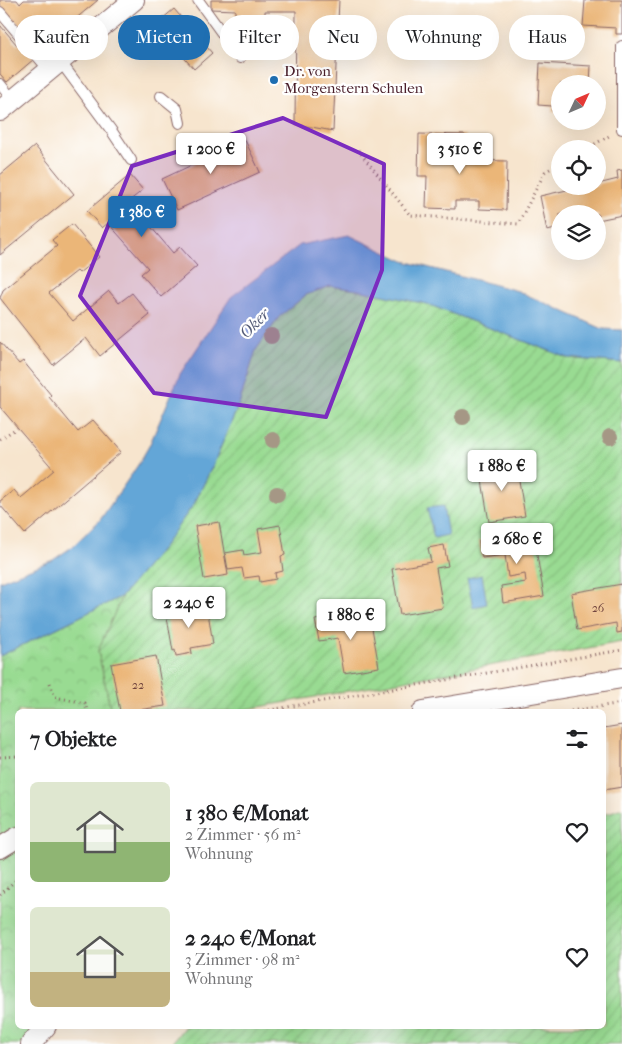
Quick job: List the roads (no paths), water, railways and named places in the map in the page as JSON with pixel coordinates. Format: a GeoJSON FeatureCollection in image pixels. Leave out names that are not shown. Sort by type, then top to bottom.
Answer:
{"type":"FeatureCollection","features":[{"type":"Feature","properties":{"kind":"street"},"geometry":{"type":"LineString","coordinates":[[6,106],[134,0]]}},
{"type":"Feature","properties":{"kind":"street"},"geometry":{"type":"LineString","coordinates":[[435,709],[622,678]]}},
{"type":"Feature","properties":{"kind":"street"},"geometry":{"type":"LineString","coordinates":[[0,848],[15,839]]}},
{"type":"Feature","properties":{"kind":"street"},"geometry":{"type":"LineString","coordinates":[[31,1044],[44,1029]]}},
{"type":"Feature","properties":{"kind":"lane"},"geometry":{"type":"LineString","coordinates":[[198,0],[220,30]]}},
{"type":"Feature","properties":{"kind":"lane"},"geometry":{"type":"LineString","coordinates":[[0,12],[55,66],[111,130],[131,160]]}},
{"type":"Feature","properties":{"kind":"lane"},"geometry":{"type":"LineString","coordinates":[[621,129],[622,46]]}},
{"type":"Feature","properties":{"kind":"lane"},"geometry":{"type":"LineString","coordinates":[[0,84],[6,106]]}},
{"type":"Feature","properties":{"kind":"lane"},"geometry":{"type":"LineString","coordinates":[[161,96],[177,110],[180,122]]}},
{"type":"Feature","properties":{"kind":"water","name":"Oker"},"geometry":{"type":"Polygon","coordinates":[[[349,235],[404,261],[518,291],[603,329],[622,330],[622,363],[568,358],[427,304],[330,286],[306,295],[279,317],[256,350],[239,404],[194,504],[163,547],[122,596],[0,656],[0,581],[53,560],[72,547],[100,520],[149,446],[180,374],[231,297],[300,245],[349,235]]]}},
{"type":"Feature","properties":{"kind":"water"},"geometry":{"type":"Polygon","coordinates":[[[443,506],[448,535],[434,538],[427,508],[443,506]]]}},
{"type":"Feature","properties":{"kind":"water"},"geometry":{"type":"Polygon","coordinates":[[[482,575],[487,604],[473,607],[467,578],[482,575]]]}},
{"type":"Feature","properties":{"kind":"place","name":"Dr. von Morgenstern Schulen"},"geometry":{"type":"Point","coordinates":[274,80]}}]}
